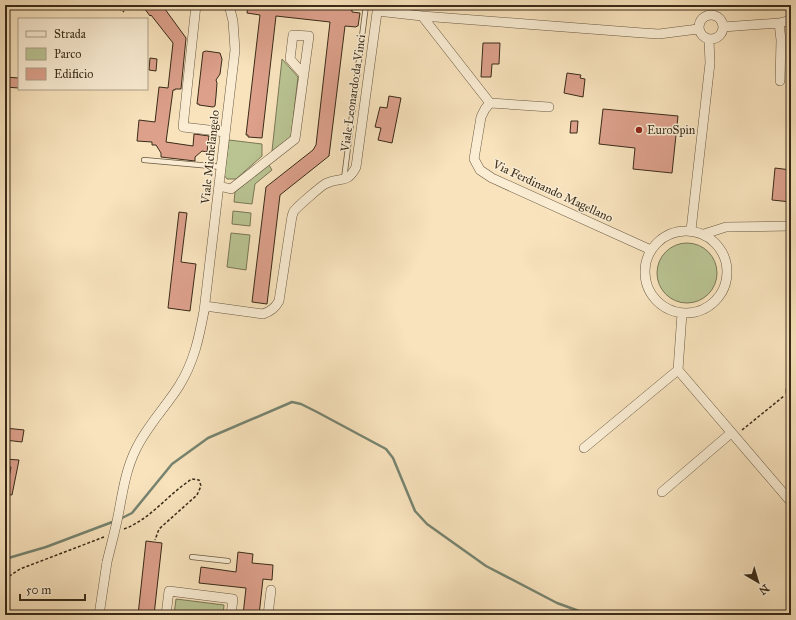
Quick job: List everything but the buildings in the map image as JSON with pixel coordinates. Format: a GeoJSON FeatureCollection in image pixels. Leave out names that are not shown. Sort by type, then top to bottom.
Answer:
{"type":"FeatureCollection","features":[{"type":"Feature","properties":{"kind":"street"},"geometry":{"type":"LineString","coordinates":[[196,5],[183,127],[225,132]]}},
{"type":"Feature","properties":{"kind":"street","name":"Viale Michelangelo"},"geometry":{"type":"LineString","coordinates":[[99,615],[107,562],[119,512],[126,472],[147,428],[179,386],[192,362],[199,336],[204,309],[222,167],[235,50],[233,22],[229,5]]}},
{"type":"Feature","properties":{"kind":"street"},"geometry":{"type":"LineString","coordinates":[[711,5],[713,15]]}},
{"type":"Feature","properties":{"kind":"street"},"geometry":{"type":"LineString","coordinates":[[377,8],[422,16],[600,31],[659,34],[698,29]]}},
{"type":"Feature","properties":{"kind":"street","name":"Viale Leonardo da Vinci"},"geometry":{"type":"LineString","coordinates":[[344,179],[352,174],[356,167],[377,8]]}},
{"type":"Feature","properties":{"kind":"street"},"geometry":{"type":"LineString","coordinates":[[713,15],[720,19],[723,27],[721,35],[713,40],[709,40],[702,36],[698,29],[702,18],[713,15]]}},
{"type":"Feature","properties":{"kind":"street"},"geometry":{"type":"LineString","coordinates":[[422,16],[490,103],[549,107]]}},
{"type":"Feature","properties":{"kind":"street"},"geometry":{"type":"LineString","coordinates":[[723,27],[779,23],[791,20]]}},
{"type":"Feature","properties":{"kind":"street"},"geometry":{"type":"LineString","coordinates":[[779,23],[781,40],[780,81]]}},
{"type":"Feature","properties":{"kind":"street"},"geometry":{"type":"LineString","coordinates":[[691,230],[710,63],[709,40]]}},
{"type":"Feature","properties":{"kind":"street"},"geometry":{"type":"LineString","coordinates":[[219,186],[231,188],[295,139],[304,75]]}},
{"type":"Feature","properties":{"kind":"street","name":"Via Ferdinando Magellano"},"geometry":{"type":"LineString","coordinates":[[490,103],[481,117],[474,159],[480,170],[492,178],[651,250]]}},
{"type":"Feature","properties":{"kind":"street"},"geometry":{"type":"LineString","coordinates":[[204,309],[263,314],[276,306],[279,301],[292,216],[295,210],[324,184],[335,180],[344,179]]}},
{"type":"Feature","properties":{"kind":"street"},"geometry":{"type":"LineString","coordinates":[[704,234],[726,227],[791,226]]}},
{"type":"Feature","properties":{"kind":"street"},"geometry":{"type":"LineString","coordinates":[[691,230],[704,234],[715,241],[723,251],[727,264],[728,276],[724,289],[717,300],[707,308],[695,313],[682,313],[670,310],[660,304],[652,295],[646,284],[644,273],[646,261],[651,250],[658,241],[668,234],[691,230]]}},
{"type":"Feature","properties":{"kind":"street"},"geometry":{"type":"LineString","coordinates":[[682,313],[678,370],[791,502]]}},
{"type":"Feature","properties":{"kind":"street"},"geometry":{"type":"LineString","coordinates":[[584,448],[678,370]]}},
{"type":"Feature","properties":{"kind":"street"},"geometry":{"type":"LineString","coordinates":[[662,492],[733,435]]}},
{"type":"Feature","properties":{"kind":"street"},"geometry":{"type":"LineString","coordinates":[[268,615],[271,590]]}},
{"type":"Feature","properties":{"kind":"street"},"geometry":{"type":"LineString","coordinates":[[166,615],[169,591],[233,599],[231,615]]}},
{"type":"Feature","properties":{"kind":"lane","name":"Viale Leonardo da Vinci"},"geometry":{"type":"LineString","coordinates":[[344,179],[366,5]]}},
{"type":"Feature","properties":{"kind":"lane"},"geometry":{"type":"LineString","coordinates":[[144,160],[222,167]]}},
{"type":"Feature","properties":{"kind":"lane"},"geometry":{"type":"LineString","coordinates":[[192,557],[228,561]]}},
{"type":"Feature","properties":{"kind":"path"},"geometry":{"type":"LineString","coordinates":[[115,5],[124,12]]}},
{"type":"Feature","properties":{"kind":"path"},"geometry":{"type":"LineString","coordinates":[[733,435],[791,391]]}},
{"type":"Feature","properties":{"kind":"green space"},"geometry":{"type":"Polygon","coordinates":[[[282,59],[298,77],[291,137],[272,151],[282,59]]]}},
{"type":"Feature","properties":{"kind":"green space"},"geometry":{"type":"Polygon","coordinates":[[[229,140],[262,144],[262,156],[236,179],[227,179],[224,175],[229,140]]]}},
{"type":"Feature","properties":{"kind":"green space"},"geometry":{"type":"Polygon","coordinates":[[[269,165],[272,170],[255,184],[252,204],[234,202],[235,192],[269,165]]]}},
{"type":"Feature","properties":{"kind":"green space"},"geometry":{"type":"Polygon","coordinates":[[[233,211],[251,213],[250,226],[232,224],[233,211]]]}},
{"type":"Feature","properties":{"kind":"green space"},"geometry":{"type":"Polygon","coordinates":[[[231,233],[250,235],[246,270],[227,267],[231,233]]]}},
{"type":"Feature","properties":{"kind":"green space"},"geometry":{"type":"Polygon","coordinates":[[[681,243],[693,243],[709,251],[715,261],[717,273],[715,285],[709,295],[693,303],[681,303],[665,295],[657,279],[657,267],[665,251],[681,243]]]}},
{"type":"Feature","properties":{"kind":"green space"},"geometry":{"type":"Polygon","coordinates":[[[176,599],[224,605],[223,615],[174,615],[176,599]]]}},
{"type":"Feature","properties":{"kind":"waterway"},"geometry":{"type":"LineString","coordinates":[[120,519],[132,513],[172,464],[208,438],[292,402],[301,404],[386,449],[393,458],[415,511],[427,524],[486,566],[557,603],[590,615]]}},
{"type":"Feature","properties":{"kind":"waterway"},"geometry":{"type":"LineString","coordinates":[[5,559],[46,547],[115,521]]}},
{"type":"Feature","properties":{"kind":"place","name":"EuroSpin"},"geometry":{"type":"Point","coordinates":[639,130]}}]}
